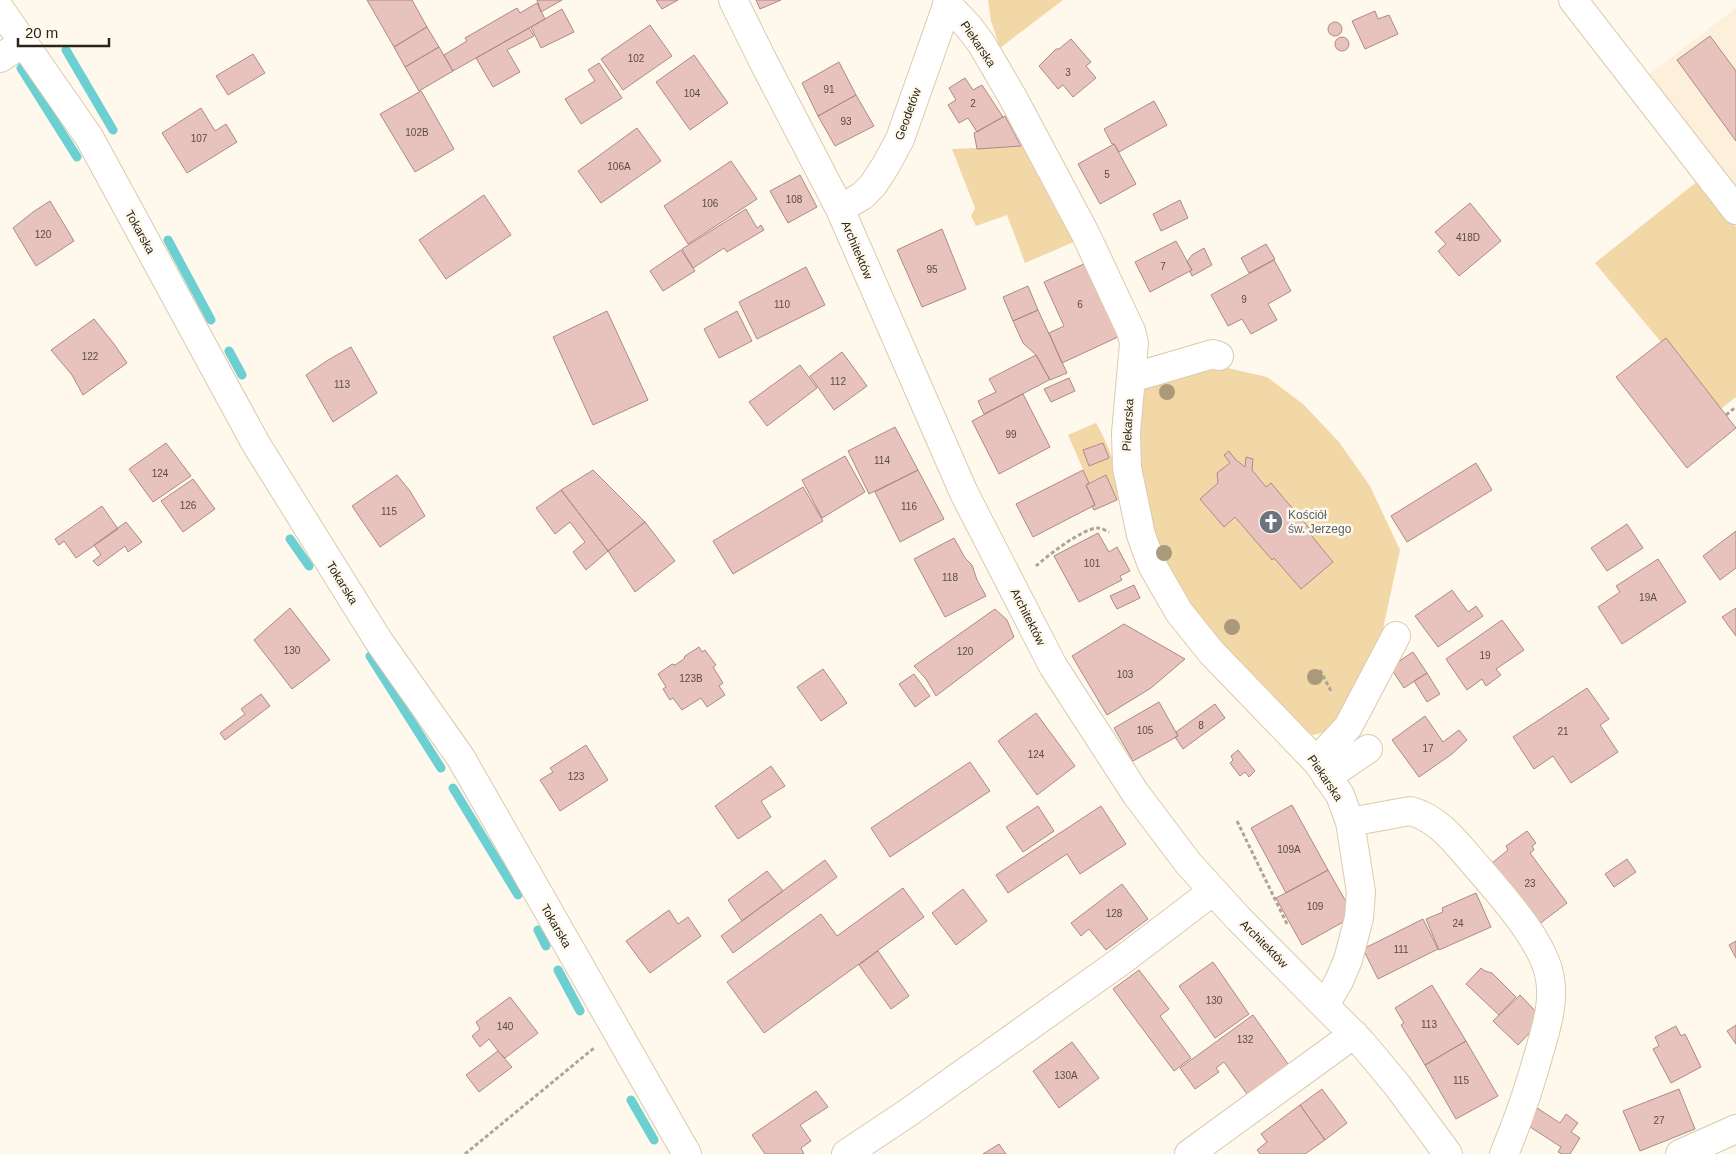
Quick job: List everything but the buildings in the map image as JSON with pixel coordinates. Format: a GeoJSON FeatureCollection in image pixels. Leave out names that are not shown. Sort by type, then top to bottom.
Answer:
{"type":"FeatureCollection","features":[{"type":"Feature","properties":{"kind":"street","name":"Architektów"},"geometry":{"type":"LineString","coordinates":[[732,0],[840,209],[964,493],[1053,666],[1136,794],[1188,863],[1238,918],[1354,1034],[1397,1085],[1448,1154]]}},
{"type":"Feature","properties":{"kind":"street"},"geometry":{"type":"LineString","coordinates":[[1573,0],[1736,210]]}},
{"type":"Feature","properties":{"kind":"street","name":"Geodetów"},"geometry":{"type":"LineString","coordinates":[[840,209],[862,196],[873,185],[900,139],[948,2]]}},
{"type":"Feature","properties":{"kind":"street","name":"Piekarska"},"geometry":{"type":"LineString","coordinates":[[948,2],[980,43],[1012,96],[1086,233],[1131,330],[1134,343],[1126,433],[1127,468],[1140,535],[1152,565],[1179,612],[1211,652],[1321,769],[1340,795],[1350,822],[1361,892],[1359,918],[1348,960],[1339,982],[1325,1005]]}},
{"type":"Feature","properties":{"kind":"street","name":"Tokarska"},"geometry":{"type":"LineString","coordinates":[[0,9],[89,137],[256,444],[378,640],[461,758],[687,1154]]}},
{"type":"Feature","properties":{"kind":"street"},"geometry":{"type":"LineString","coordinates":[[0,58],[24,42]]}},
{"type":"Feature","properties":{"kind":"street"},"geometry":{"type":"LineString","coordinates":[[1131,378],[1213,354],[1218,356]]}},
{"type":"Feature","properties":{"kind":"street"},"geometry":{"type":"LineString","coordinates":[[1321,769],[1348,727],[1396,636]]}},
{"type":"Feature","properties":{"kind":"street"},"geometry":{"type":"LineString","coordinates":[[1321,769],[1368,749]]}},
{"type":"Feature","properties":{"kind":"street"},"geometry":{"type":"LineString","coordinates":[[1350,822],[1410,811],[1420,813],[1445,830],[1505,899],[1539,949],[1550,979],[1550,1013],[1533,1076],[1504,1154]]}},
{"type":"Feature","properties":{"kind":"street"},"geometry":{"type":"LineString","coordinates":[[846,1154],[918,1106],[1105,973],[1213,891]]}},
{"type":"Feature","properties":{"kind":"street"},"geometry":{"type":"LineString","coordinates":[[1189,1154],[1354,1034]]}},
{"type":"Feature","properties":{"kind":"street"},"geometry":{"type":"LineString","coordinates":[[1680,1154],[1736,1129]]}},
{"type":"Feature","properties":{"kind":"path"},"geometry":{"type":"LineString","coordinates":[[1726,415],[1736,407]]}},
{"type":"Feature","properties":{"kind":"path"},"geometry":{"type":"LineString","coordinates":[[1032,570],[1051,553],[1089,530],[1099,528],[1108,531],[1114,538]]}},
{"type":"Feature","properties":{"kind":"path"},"geometry":{"type":"LineString","coordinates":[[1237,821],[1289,929]]}},
{"type":"Feature","properties":{"kind":"path"},"geometry":{"type":"LineString","coordinates":[[465,1154],[615,1030]]}},
{"type":"Feature","properties":{"kind":"shaded area"},"geometry":{"type":"Polygon","coordinates":[[[988,0],[1063,0],[1000,48],[991,21],[988,0]]]}},
{"type":"Feature","properties":{"kind":"shaded area"},"geometry":{"type":"Polygon","coordinates":[[[1736,8],[1736,188],[1648,75],[1736,8]]]}},
{"type":"Feature","properties":{"kind":"shaded area"},"geometry":{"type":"Polygon","coordinates":[[[1022,146],[1060,218],[1076,241],[1025,263],[1007,215],[976,226],[971,216],[975,208],[952,149],[1022,146]]]}},
{"type":"Feature","properties":{"kind":"shaded area"},"geometry":{"type":"Polygon","coordinates":[[[1699,180],[1736,227],[1736,397],[1721,409],[1661,342],[1595,263],[1699,180]]]}},
{"type":"Feature","properties":{"kind":"shaded area"},"geometry":{"type":"Polygon","coordinates":[[[1209,362],[1267,377],[1303,404],[1339,442],[1370,486],[1400,550],[1374,661],[1341,717],[1325,732],[1313,735],[1292,720],[1198,620],[1169,576],[1150,525],[1135,467],[1137,413],[1147,383],[1209,362]]]}},
{"type":"Feature","properties":{"kind":"shaded area"},"geometry":{"type":"Polygon","coordinates":[[[1096,423],[1109,449],[1123,496],[1117,500],[1106,475],[1089,483],[1068,435],[1096,423]]]}},
{"type":"Feature","properties":{"kind":"waterway"},"geometry":{"type":"LineString","coordinates":[[66,50],[113,130]]}},
{"type":"Feature","properties":{"kind":"waterway"},"geometry":{"type":"LineString","coordinates":[[21,68],[77,157]]}},
{"type":"Feature","properties":{"kind":"waterway"},"geometry":{"type":"LineString","coordinates":[[168,240],[211,320]]}},
{"type":"Feature","properties":{"kind":"waterway"},"geometry":{"type":"LineString","coordinates":[[229,351],[242,375]]}},
{"type":"Feature","properties":{"kind":"waterway"},"geometry":{"type":"LineString","coordinates":[[290,539],[309,566]]}},
{"type":"Feature","properties":{"kind":"waterway"},"geometry":{"type":"LineString","coordinates":[[370,656],[441,768]]}},
{"type":"Feature","properties":{"kind":"waterway"},"geometry":{"type":"LineString","coordinates":[[453,788],[518,895]]}},
{"type":"Feature","properties":{"kind":"waterway"},"geometry":{"type":"LineString","coordinates":[[538,930],[546,946]]}},
{"type":"Feature","properties":{"kind":"waterway"},"geometry":{"type":"LineString","coordinates":[[558,970],[580,1011]]}},
{"type":"Feature","properties":{"kind":"waterway"},"geometry":{"type":"LineString","coordinates":[[631,1100],[654,1140]]}},
{"type":"Feature","properties":{"kind":"place","name":"Kościół św. Jerzego"},"geometry":{"type":"Point","coordinates":[1271,522]}}]}
